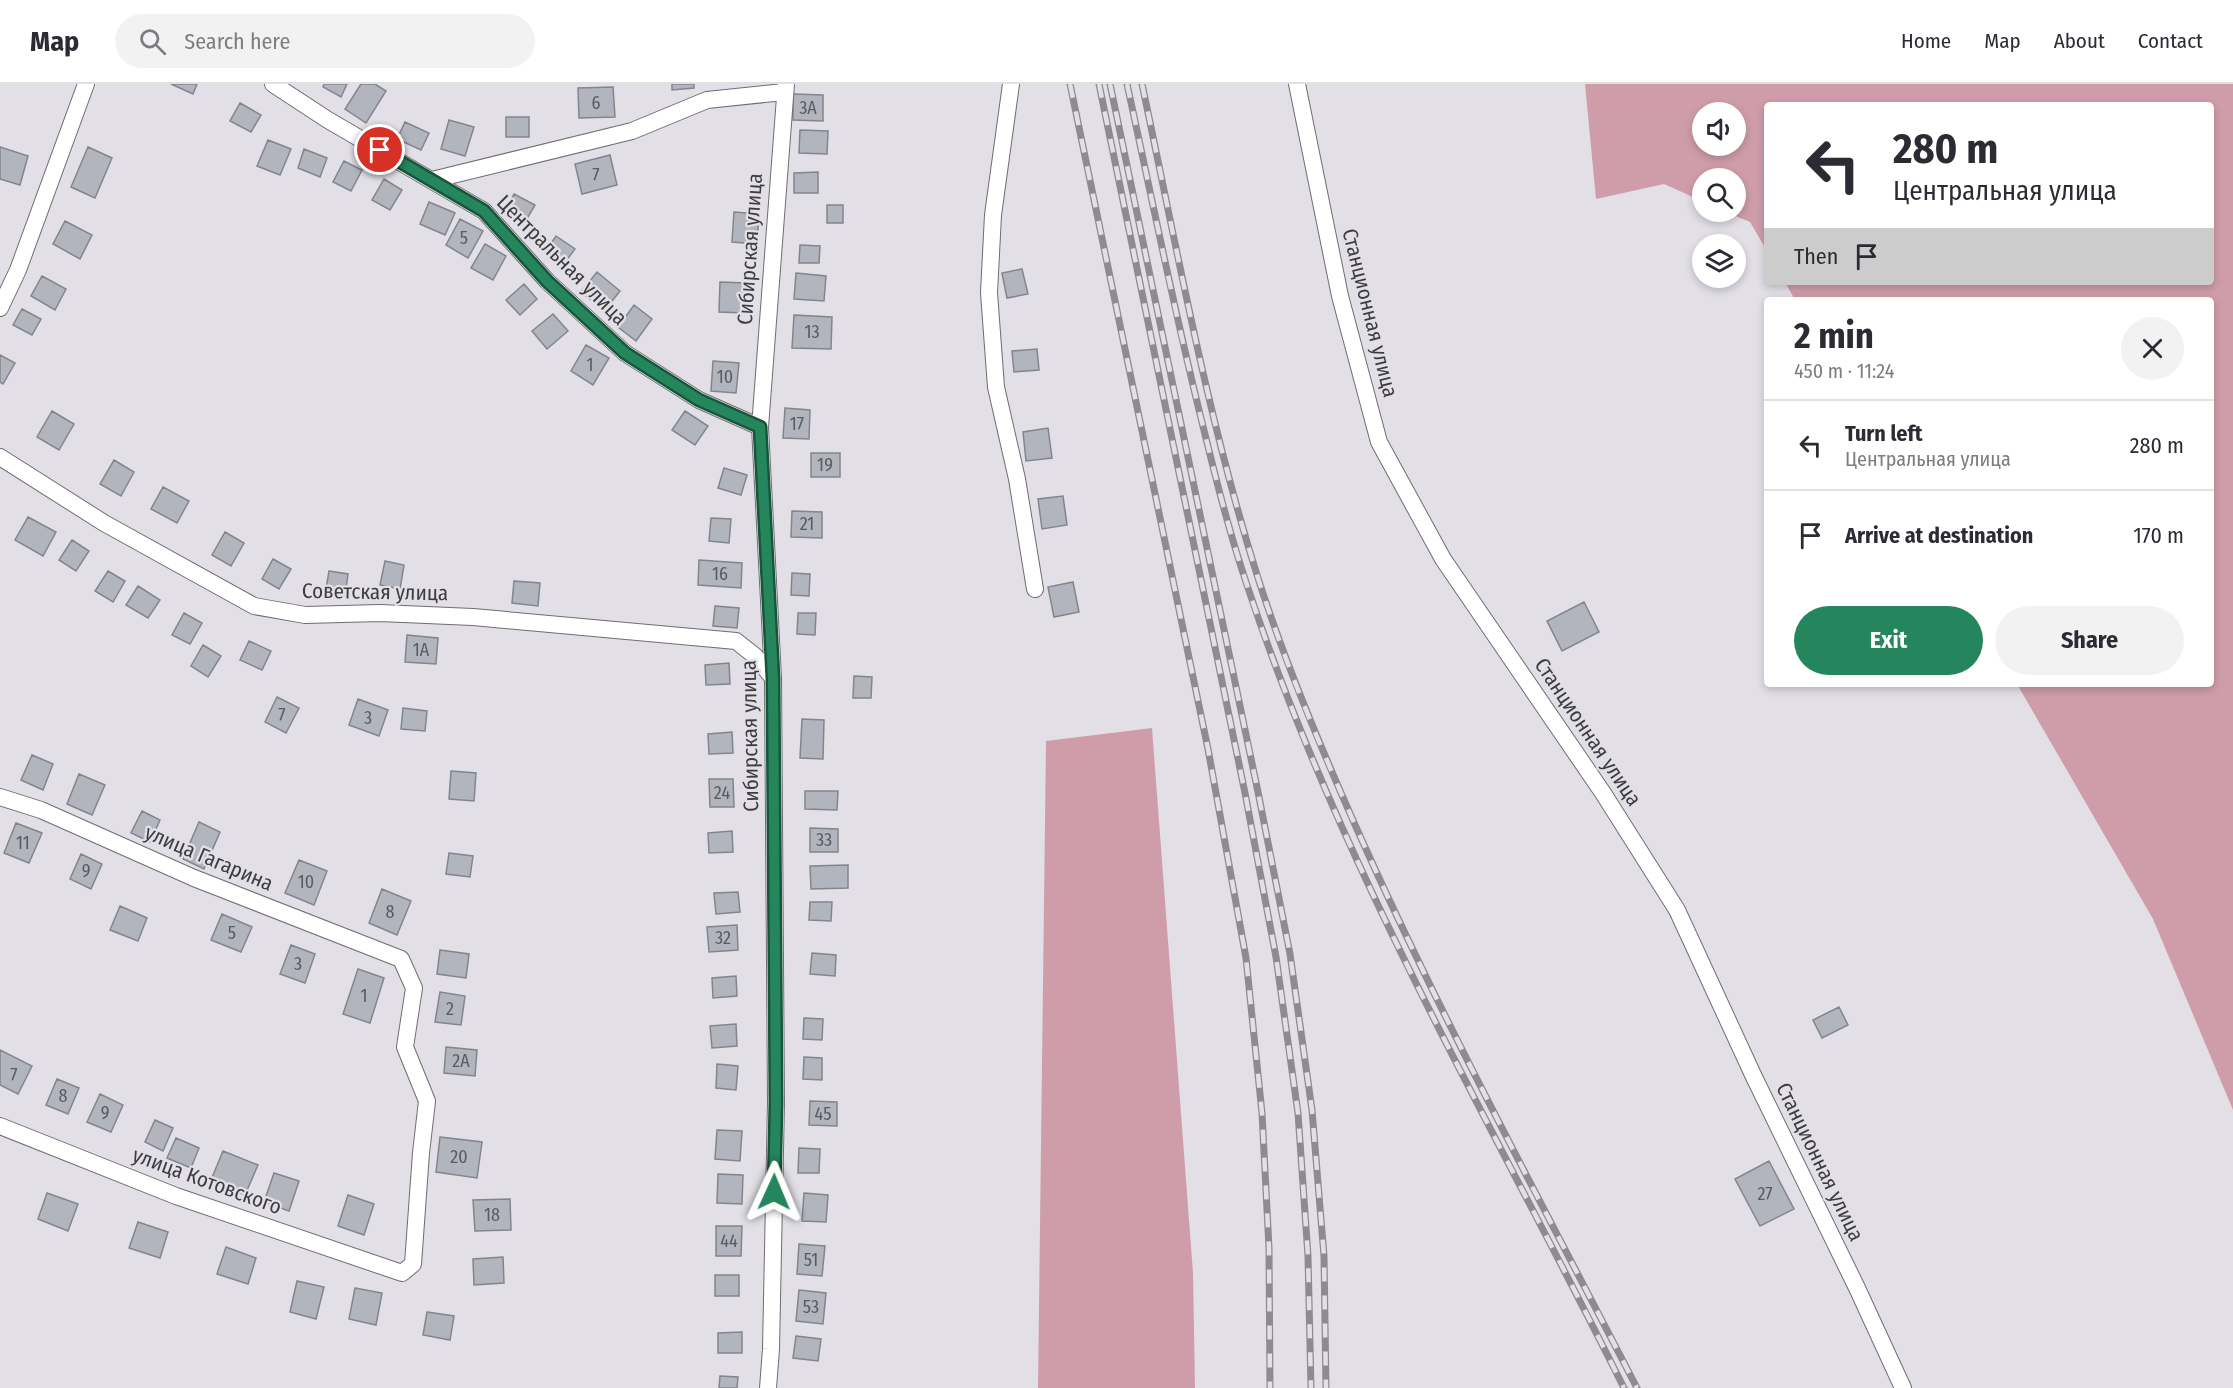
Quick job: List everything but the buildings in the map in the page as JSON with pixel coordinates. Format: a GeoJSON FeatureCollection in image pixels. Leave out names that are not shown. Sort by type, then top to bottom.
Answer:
{"type":"FeatureCollection","features":[{"type":"Feature","properties":{"kind":"street"},"geometry":{"type":"LineString","coordinates":[[0,308],[18,270],[86,84]]}},
{"type":"Feature","properties":{"kind":"street","name":"Центральная улица"},"geometry":{"type":"LineString","coordinates":[[273,84],[328,120],[484,211],[547,281],[625,353],[699,400],[760,427]]}},
{"type":"Feature","properties":{"kind":"street"},"geometry":{"type":"LineString","coordinates":[[1011,84],[993,215],[989,292],[996,387],[1017,479],[1035,589]]}},
{"type":"Feature","properties":{"kind":"street","name":"Станционная улица"},"geometry":{"type":"LineString","coordinates":[[1297,84],[1340,296],[1379,442],[1443,558],[1603,793],[1677,910],[1903,1388]]}},
{"type":"Feature","properties":{"kind":"street"},"geometry":{"type":"LineString","coordinates":[[432,180],[632,130],[707,100],[785,88]]}},
{"type":"Feature","properties":{"kind":"street","name":"Сибирская улица"},"geometry":{"type":"LineString","coordinates":[[768,1388],[771,1349],[776,1102],[773,678],[760,427],[785,88]]}},
{"type":"Feature","properties":{"kind":"street","name":"Советская улица"},"geometry":{"type":"LineString","coordinates":[[0,457],[104,523],[254,606],[305,615],[473,616],[736,641],[755,656],[773,678]]}},
{"type":"Feature","properties":{"kind":"street","name":"улица Гагарина"},"geometry":{"type":"LineString","coordinates":[[0,797],[41,810],[195,878],[401,959],[414,988],[405,1047],[428,1101],[421,1153],[413,1264],[402,1273]]}},
{"type":"Feature","properties":{"kind":"street","name":"улица Котовского"},"geometry":{"type":"LineString","coordinates":[[0,1126],[176,1196],[402,1273]]}},
{"type":"Feature","properties":{"kind":"shaded area"},"geometry":{"type":"Polygon","coordinates":[[[1585,84],[2233,84],[2233,1110],[2153,919],[2019,687],[2214,687],[2214,297],[1793,297],[1787,285],[2214,285],[2214,102],[1764,102],[1764,246],[1750,222],[1746,220],[1746,168],[1692,168],[1692,197],[1664,184],[1596,199],[1585,84]]]}},
{"type":"Feature","properties":{"kind":"shaded area"},"geometry":{"type":"Polygon","coordinates":[[[1152,728],[1193,1273],[1195,1388],[1038,1388],[1046,741],[1152,728]]]}},
{"type":"Feature","properties":{"kind":"railway"},"geometry":{"type":"LineString","coordinates":[[1070,84],[1208,749],[1246,958],[1262,1113],[1269,1248],[1270,1388]]}},
{"type":"Feature","properties":{"kind":"railway"},"geometry":{"type":"LineString","coordinates":[[1099,84],[1245,793],[1276,957],[1298,1113],[1308,1256],[1311,1388]]}},
{"type":"Feature","properties":{"kind":"railway"},"geometry":{"type":"LineString","coordinates":[[1110,84],[1290,954],[1312,1110],[1324,1256],[1326,1388]]}},
{"type":"Feature","properties":{"kind":"railway"},"geometry":{"type":"LineString","coordinates":[[1127,84],[1181,332],[1227,521],[1284,690],[1372,893],[1471,1092],[1624,1388]]}},
{"type":"Feature","properties":{"kind":"railway"},"geometry":{"type":"LineString","coordinates":[[1142,84],[1194,332],[1223,456],[1268,610],[1291,673],[1356,827],[1422,969],[1637,1388]]}},
{"type":"Feature","properties":{"kind":"route"},"geometry":{"type":"LineString","coordinates":[[380,150],[484,211],[547,281],[625,353],[699,400],[760,427],[773,678],[776,1102],[774,1192]]}}]}
